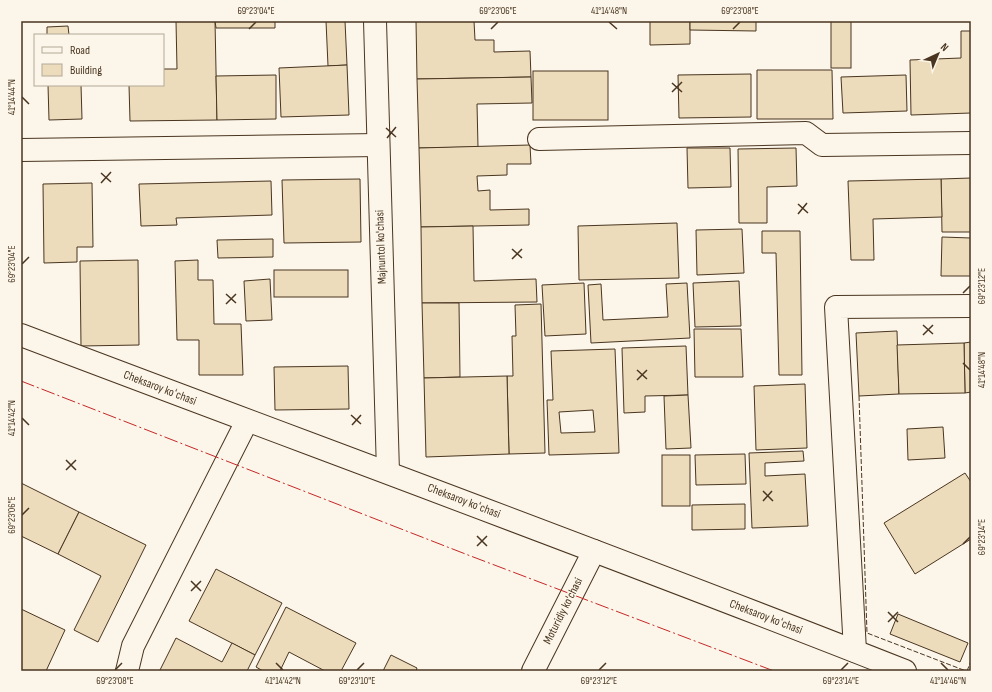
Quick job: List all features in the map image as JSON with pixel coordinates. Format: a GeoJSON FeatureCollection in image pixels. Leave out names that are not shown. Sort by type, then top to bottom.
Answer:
{"type":"FeatureCollection","features":[{"type":"Feature","properties":{"kind":"street","name":"Majnuntol ko'chasi"},"geometry":{"type":"LineString","coordinates":[[375,21],[388,472]]}},
{"type":"Feature","properties":{"kind":"street"},"geometry":{"type":"LineString","coordinates":[[539,139],[806,133],[822,145],[971,143]]}},
{"type":"Feature","properties":{"kind":"street"},"geometry":{"type":"LineString","coordinates":[[21,150],[378,145]]}},
{"type":"Feature","properties":{"kind":"street"},"geometry":{"type":"LineString","coordinates":[[855,651],[836,307],[971,306]]}},
{"type":"Feature","properties":{"kind":"street","name":"Cheksaroy koʻchasi"},"geometry":{"type":"LineString","coordinates":[[21,335],[246,421],[388,472],[905,671]]}},
{"type":"Feature","properties":{"kind":"street"},"geometry":{"type":"LineString","coordinates":[[127,671],[133,646],[246,421]]}},
{"type":"Feature","properties":{"kind":"street","name":"Moturidiy ko'chasi"},"geometry":{"type":"LineString","coordinates":[[533,671],[594,551]]}},
{"type":"Feature","properties":{"kind":"building"},"geometry":{"type":"Polygon","coordinates":[[[176,21],[215,21],[217,120],[130,121],[129,86],[164,86],[164,69],[177,69],[176,21]]]}},
{"type":"Feature","properties":{"kind":"building"},"geometry":{"type":"Polygon","coordinates":[[[215,21],[275,21],[275,28],[216,28],[215,21]]]}},
{"type":"Feature","properties":{"kind":"building"},"geometry":{"type":"Polygon","coordinates":[[[326,21],[345,21],[347,65],[328,66],[326,21]]]}},
{"type":"Feature","properties":{"kind":"building"},"geometry":{"type":"Polygon","coordinates":[[[416,21],[474,21],[475,40],[494,40],[494,52],[530,51],[531,77],[417,79],[416,21]]]}},
{"type":"Feature","properties":{"kind":"building"},"geometry":{"type":"Polygon","coordinates":[[[650,21],[690,21],[690,44],[650,45],[650,21]]]}},
{"type":"Feature","properties":{"kind":"building"},"geometry":{"type":"Polygon","coordinates":[[[690,21],[756,21],[756,31],[690,30],[690,21]]]}},
{"type":"Feature","properties":{"kind":"building"},"geometry":{"type":"Polygon","coordinates":[[[831,21],[851,21],[851,68],[831,68],[831,21]]]}},
{"type":"Feature","properties":{"kind":"building"},"geometry":{"type":"Polygon","coordinates":[[[68,26],[69,34],[47,34],[47,27],[68,26]]]}},
{"type":"Feature","properties":{"kind":"building"},"geometry":{"type":"Polygon","coordinates":[[[961,31],[971,31],[971,113],[911,115],[910,60],[961,58],[961,31]]]}},
{"type":"Feature","properties":{"kind":"building"},"geometry":{"type":"Polygon","coordinates":[[[347,65],[349,115],[281,117],[279,68],[347,65]]]}},
{"type":"Feature","properties":{"kind":"building"},"geometry":{"type":"Polygon","coordinates":[[[757,70],[832,70],[833,119],[757,119],[757,70]]]}},
{"type":"Feature","properties":{"kind":"building"},"geometry":{"type":"Polygon","coordinates":[[[533,71],[608,71],[608,120],[533,120],[533,71]]]}},
{"type":"Feature","properties":{"kind":"building"},"geometry":{"type":"Polygon","coordinates":[[[751,74],[751,117],[679,118],[678,75],[751,74]]]}},
{"type":"Feature","properties":{"kind":"building"},"geometry":{"type":"Polygon","coordinates":[[[276,75],[276,119],[217,120],[216,76],[276,75]]]}},
{"type":"Feature","properties":{"kind":"building"},"geometry":{"type":"Polygon","coordinates":[[[906,75],[907,111],[843,113],[841,77],[906,75]]]}},
{"type":"Feature","properties":{"kind":"building"},"geometry":{"type":"Polygon","coordinates":[[[531,77],[532,103],[477,104],[478,147],[419,148],[417,79],[531,77]]]}},
{"type":"Feature","properties":{"kind":"building"},"geometry":{"type":"Polygon","coordinates":[[[48,86],[81,86],[82,119],[49,120],[48,86]]]}},
{"type":"Feature","properties":{"kind":"building"},"geometry":{"type":"Polygon","coordinates":[[[530,145],[531,164],[507,164],[507,175],[477,176],[478,191],[490,190],[490,210],[529,209],[529,225],[421,227],[419,148],[530,145]]]}},
{"type":"Feature","properties":{"kind":"building"},"geometry":{"type":"Polygon","coordinates":[[[687,148],[730,148],[731,187],[688,188],[687,148]]]}},
{"type":"Feature","properties":{"kind":"building"},"geometry":{"type":"Polygon","coordinates":[[[796,148],[797,186],[767,187],[767,223],[739,223],[738,149],[796,148]]]}},
{"type":"Feature","properties":{"kind":"building"},"geometry":{"type":"Polygon","coordinates":[[[971,178],[971,232],[942,232],[941,179],[971,178]]]}},
{"type":"Feature","properties":{"kind":"building"},"geometry":{"type":"Polygon","coordinates":[[[360,179],[361,242],[284,243],[282,180],[360,179]]]}},
{"type":"Feature","properties":{"kind":"building"},"geometry":{"type":"Polygon","coordinates":[[[941,179],[942,217],[873,219],[874,260],[851,260],[848,181],[941,179]]]}},
{"type":"Feature","properties":{"kind":"building"},"geometry":{"type":"Polygon","coordinates":[[[271,181],[272,215],[176,218],[177,225],[141,226],[139,184],[271,181]]]}},
{"type":"Feature","properties":{"kind":"building"},"geometry":{"type":"Polygon","coordinates":[[[92,183],[93,247],[77,247],[77,262],[44,263],[43,184],[92,183]]]}},
{"type":"Feature","properties":{"kind":"building"},"geometry":{"type":"Polygon","coordinates":[[[677,223],[679,278],[579,280],[578,226],[677,223]]]}},
{"type":"Feature","properties":{"kind":"building"},"geometry":{"type":"Polygon","coordinates":[[[473,226],[474,281],[536,279],[537,302],[422,303],[421,227],[473,226]]]}},
{"type":"Feature","properties":{"kind":"building"},"geometry":{"type":"Polygon","coordinates":[[[742,229],[744,273],[697,275],[696,230],[742,229]]]}},
{"type":"Feature","properties":{"kind":"building"},"geometry":{"type":"Polygon","coordinates":[[[762,231],[800,231],[802,375],[779,375],[776,253],[762,253],[762,231]]]}},
{"type":"Feature","properties":{"kind":"building"},"geometry":{"type":"Polygon","coordinates":[[[942,237],[971,238],[971,276],[941,276],[942,237]]]}},
{"type":"Feature","properties":{"kind":"building"},"geometry":{"type":"Polygon","coordinates":[[[273,239],[273,257],[218,258],[217,240],[273,239]]]}},
{"type":"Feature","properties":{"kind":"building"},"geometry":{"type":"Polygon","coordinates":[[[138,260],[139,345],[81,346],[80,261],[138,260]]]}},
{"type":"Feature","properties":{"kind":"building"},"geometry":{"type":"Polygon","coordinates":[[[198,260],[198,280],[213,280],[214,324],[241,324],[243,375],[199,375],[199,340],[177,340],[175,261],[198,260]]]}},
{"type":"Feature","properties":{"kind":"building"},"geometry":{"type":"Polygon","coordinates":[[[274,270],[348,270],[348,297],[274,297],[274,270]]]}},
{"type":"Feature","properties":{"kind":"building"},"geometry":{"type":"Polygon","coordinates":[[[270,279],[272,320],[246,321],[244,281],[270,279]]]}},
{"type":"Feature","properties":{"kind":"building"},"geometry":{"type":"Polygon","coordinates":[[[739,281],[741,326],[695,327],[693,283],[739,281]]]}},
{"type":"Feature","properties":{"kind":"building"},"geometry":{"type":"Polygon","coordinates":[[[584,283],[586,334],[545,336],[542,285],[584,283]]]}},
{"type":"Feature","properties":{"kind":"building"},"geometry":{"type":"Polygon","coordinates":[[[687,283],[690,338],[591,343],[588,285],[601,284],[603,320],[668,317],[666,284],[687,283]]]}},
{"type":"Feature","properties":{"kind":"building"},"geometry":{"type":"Polygon","coordinates":[[[422,303],[459,303],[460,377],[424,378],[422,303]]]}},
{"type":"Feature","properties":{"kind":"building"},"geometry":{"type":"Polygon","coordinates":[[[541,304],[545,453],[509,454],[507,376],[513,376],[512,336],[516,336],[515,305],[541,304]]]}},
{"type":"Feature","properties":{"kind":"building"},"geometry":{"type":"Polygon","coordinates":[[[694,329],[741,329],[743,377],[695,377],[694,329]]]}},
{"type":"Feature","properties":{"kind":"building"},"geometry":{"type":"Polygon","coordinates":[[[897,331],[899,394],[859,396],[856,333],[897,331]]]}},
{"type":"Feature","properties":{"kind":"building"},"geometry":{"type":"Polygon","coordinates":[[[971,342],[971,392],[965,393],[964,343],[971,342]]]}},
{"type":"Feature","properties":{"kind":"building"},"geometry":{"type":"Polygon","coordinates":[[[964,343],[965,393],[899,394],[897,345],[964,343]]]}},
{"type":"Feature","properties":{"kind":"building"},"geometry":{"type":"Polygon","coordinates":[[[686,346],[688,395],[645,396],[645,412],[624,413],[622,348],[686,346]]]}},
{"type":"Feature","properties":{"kind":"building"},"geometry":{"type":"Polygon","coordinates":[[[615,349],[619,453],[549,455],[547,400],[553,400],[551,351],[615,349]],[[593,410],[559,412],[561,433],[595,432],[593,410]]]}},
{"type":"Feature","properties":{"kind":"building"},"geometry":{"type":"Polygon","coordinates":[[[348,366],[349,409],[275,410],[274,367],[348,366]]]}},
{"type":"Feature","properties":{"kind":"building"},"geometry":{"type":"Polygon","coordinates":[[[507,376],[509,454],[426,457],[424,378],[507,376]]]}},
{"type":"Feature","properties":{"kind":"building"},"geometry":{"type":"Polygon","coordinates":[[[805,384],[807,448],[756,450],[754,386],[805,384]]]}},
{"type":"Feature","properties":{"kind":"building"},"geometry":{"type":"Polygon","coordinates":[[[688,395],[691,448],[666,449],[664,396],[688,395]]]}},
{"type":"Feature","properties":{"kind":"building"},"geometry":{"type":"Polygon","coordinates":[[[943,427],[945,458],[908,460],[907,429],[943,427]]]}},
{"type":"Feature","properties":{"kind":"building"},"geometry":{"type":"Polygon","coordinates":[[[803,451],[804,461],[765,463],[765,476],[805,474],[808,526],[752,528],[749,453],[803,451]]]}},
{"type":"Feature","properties":{"kind":"building"},"geometry":{"type":"Polygon","coordinates":[[[745,454],[746,484],[696,485],[695,455],[745,454]]]}},
{"type":"Feature","properties":{"kind":"building"},"geometry":{"type":"Polygon","coordinates":[[[662,455],[690,455],[690,506],[662,506],[662,455]]]}},
{"type":"Feature","properties":{"kind":"building"},"geometry":{"type":"Polygon","coordinates":[[[965,473],[971,482],[971,539],[915,574],[884,523],[965,473]]]}},
{"type":"Feature","properties":{"kind":"building"},"geometry":{"type":"Polygon","coordinates":[[[21,483],[79,512],[58,554],[21,536],[21,483]]]}},
{"type":"Feature","properties":{"kind":"building"},"geometry":{"type":"Polygon","coordinates":[[[745,504],[745,529],[692,530],[692,505],[745,504]]]}},
{"type":"Feature","properties":{"kind":"building"},"geometry":{"type":"Polygon","coordinates":[[[79,512],[146,545],[98,642],[74,630],[101,576],[58,554],[79,512]]]}},
{"type":"Feature","properties":{"kind":"building"},"geometry":{"type":"Polygon","coordinates":[[[216,569],[282,603],[255,655],[189,621],[216,569]]]}},
{"type":"Feature","properties":{"kind":"building"},"geometry":{"type":"Polygon","coordinates":[[[286,607],[356,643],[341,671],[325,671],[289,652],[280,671],[263,671],[256,667],[286,607]]]}},
{"type":"Feature","properties":{"kind":"building"},"geometry":{"type":"Polygon","coordinates":[[[21,609],[65,630],[46,671],[21,671],[21,609]]]}},
{"type":"Feature","properties":{"kind":"building"},"geometry":{"type":"Polygon","coordinates":[[[898,614],[968,643],[960,662],[890,634],[898,614]]]}},
{"type":"Feature","properties":{"kind":"building"},"geometry":{"type":"Polygon","coordinates":[[[176,638],[222,662],[232,643],[255,655],[247,671],[161,671],[160,670],[176,638]]]}},
{"type":"Feature","properties":{"kind":"building"},"geometry":{"type":"Polygon","coordinates":[[[391,655],[417,668],[416,671],[383,671],[391,655]]]}},
{"type":"Feature","properties":{"kind":"fence"},"geometry":{"type":"LineString","coordinates":[[859,396],[867,633],[966,671]]}},
{"type":"Feature","properties":{"kind":"fence"},"geometry":{"type":"LineString","coordinates":[[967,671],[971,661]]}},
{"type":"Feature","properties":{"kind":"power"},"geometry":{"type":"LineString","coordinates":[[21,381],[468,555],[774,671]]}}]}
